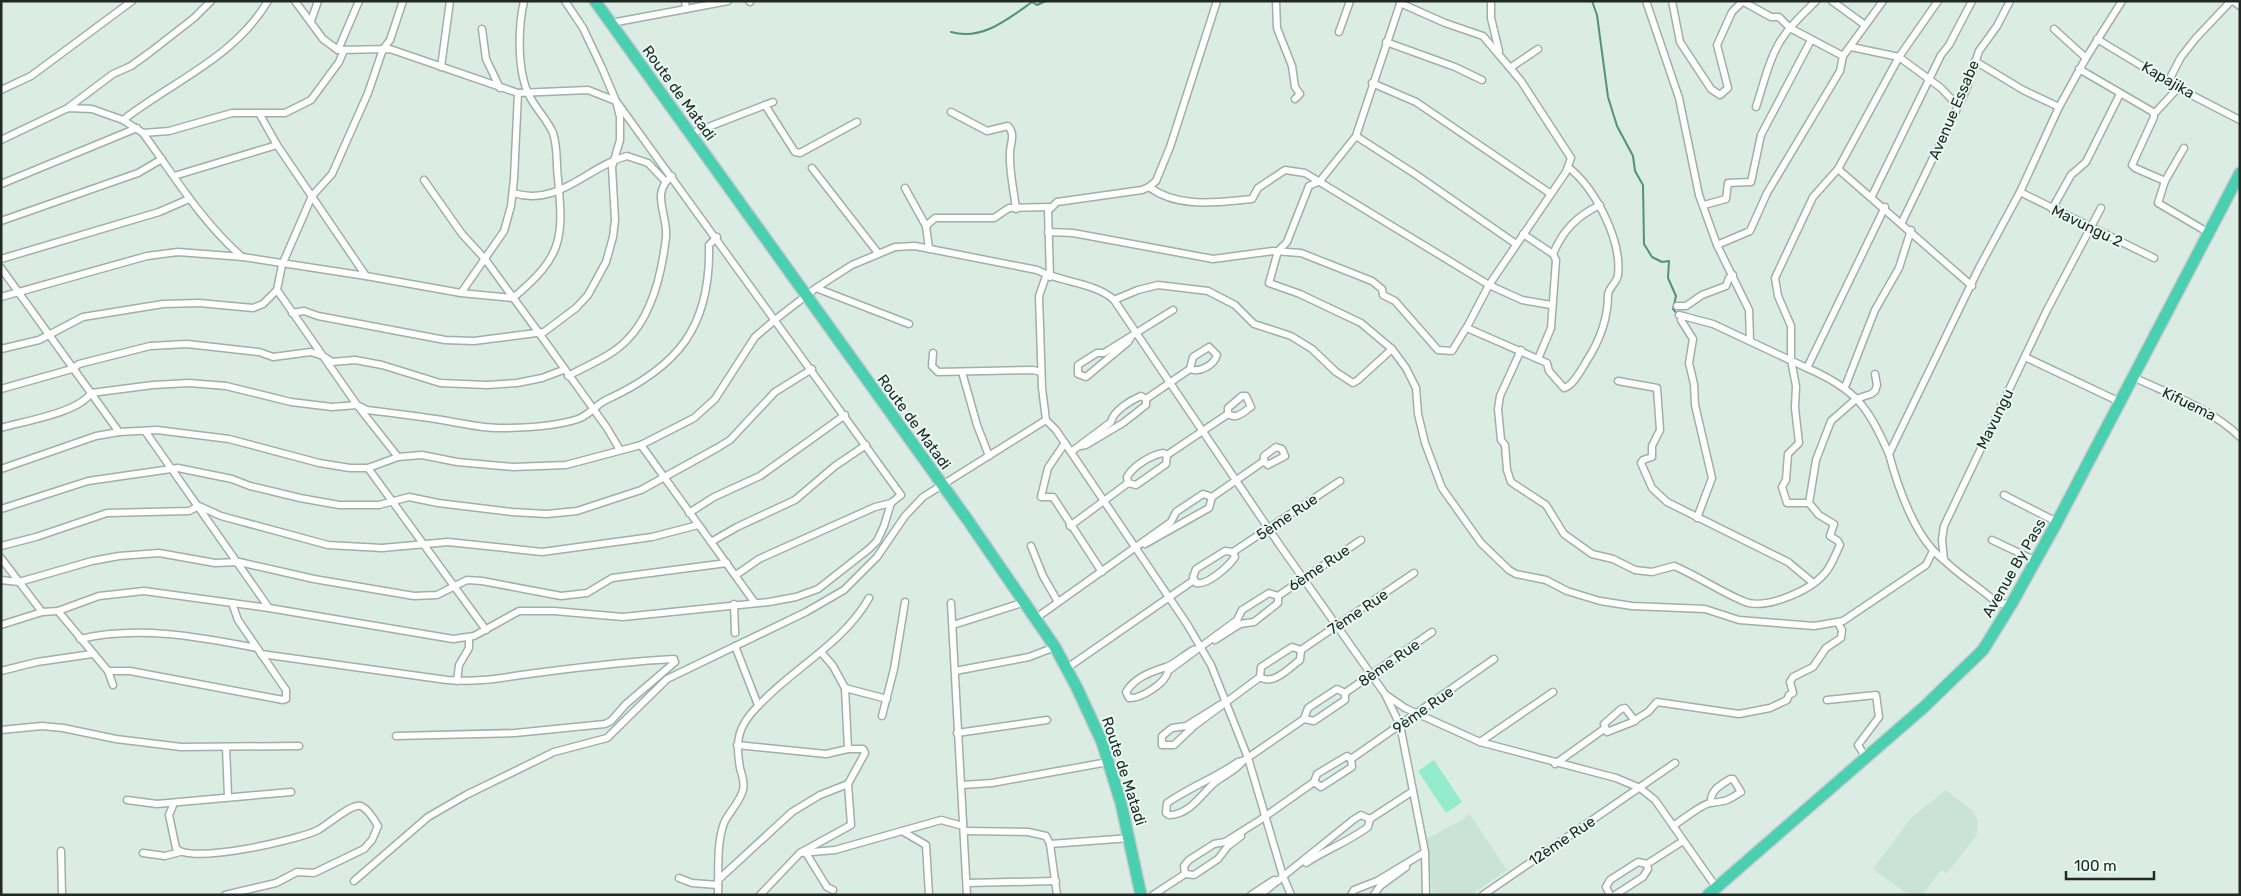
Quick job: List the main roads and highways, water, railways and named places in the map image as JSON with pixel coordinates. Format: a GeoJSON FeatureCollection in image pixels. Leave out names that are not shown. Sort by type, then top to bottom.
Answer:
{"type":"FeatureCollection","features":[{"type":"Feature","properties":{"kind":"highway","name":"Route de Matadi"},"geometry":{"type":"LineString","coordinates":[[595,1],[1025,602],[1055,647],[1090,714],[1108,762],[1130,838],[1141,895]]}},
{"type":"Feature","properties":{"kind":"highway","name":"Avenue By Pass"},"geometry":{"type":"LineString","coordinates":[[1712,891],[1866,758],[1966,669],[1983,650],[2036,561],[2238,179]]}},
{"type":"Feature","properties":{"kind":"waterway"},"geometry":{"type":"LineString","coordinates":[[951,32],[973,34],[984,31],[1004,21],[1032,2],[1037,5],[1046,1]]}},
{"type":"Feature","properties":{"kind":"waterway"},"geometry":{"type":"LineString","coordinates":[[1592,1],[1597,15],[1608,97],[1617,126],[1633,156],[1635,171],[1643,185],[1644,244],[1652,257],[1662,262],[1669,261],[1668,278],[1676,296],[1673,309],[1677,314]]}}]}
